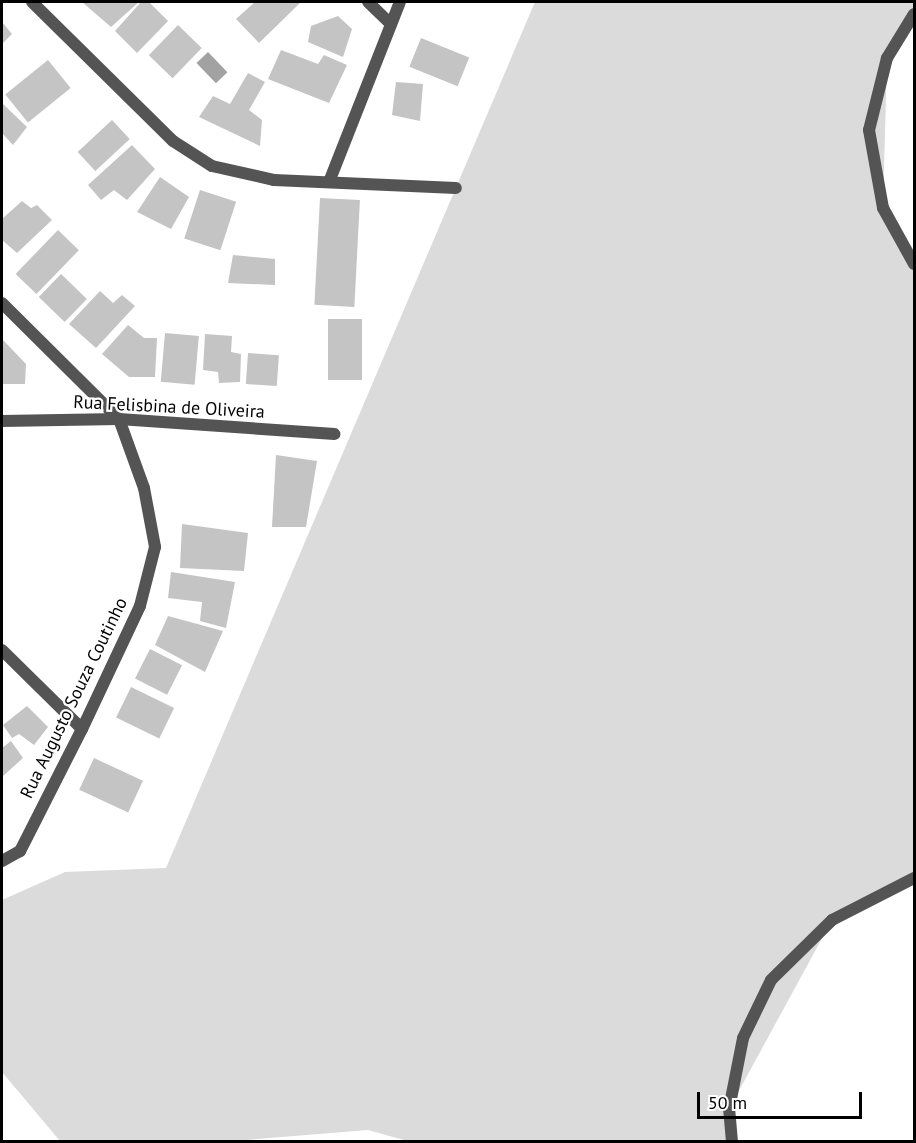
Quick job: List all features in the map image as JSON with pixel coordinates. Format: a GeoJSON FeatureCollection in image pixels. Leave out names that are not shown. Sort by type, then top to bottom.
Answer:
{"type":"FeatureCollection","features":[{"type":"Feature","properties":{"kind":"street"},"geometry":{"type":"LineString","coordinates":[[32,2],[173,141],[212,166],[274,180],[456,188]]}},
{"type":"Feature","properties":{"kind":"street"},"geometry":{"type":"LineString","coordinates":[[368,2],[390,24]]}},
{"type":"Feature","properties":{"kind":"street"},"geometry":{"type":"LineString","coordinates":[[329,182],[399,2]]}},
{"type":"Feature","properties":{"kind":"street"},"geometry":{"type":"LineString","coordinates":[[915,14],[887,58],[869,130],[883,208],[915,264]]}},
{"type":"Feature","properties":{"kind":"street","name":"Rua Augusto Souza Coutinho"},"geometry":{"type":"LineString","coordinates":[[2,303],[119,419],[144,488],[154,547],[140,606],[82,729],[20,850],[2,861]]}},
{"type":"Feature","properties":{"kind":"street","name":"Rua Felisbina de Oliveira"},"geometry":{"type":"LineString","coordinates":[[2,421],[119,419],[334,434]]}},
{"type":"Feature","properties":{"kind":"street"},"geometry":{"type":"LineString","coordinates":[[2,650],[82,729]]}},
{"type":"Feature","properties":{"kind":"street"},"geometry":{"type":"LineString","coordinates":[[732,1142],[729,1110],[742,1038],[771,980],[832,920],[915,878]]}},
{"type":"Feature","properties":{"kind":"shaded area"},"geometry":{"type":"Polygon","coordinates":[[[535,2],[914,2],[914,13],[887,58],[883,208],[914,270],[914,878],[832,920],[729,1109],[732,1141],[411,1142],[368,1130],[221,1142],[60,1141],[2,1072],[2,900],[65,872],[166,868],[535,2]]]}},
{"type":"Feature","properties":{"kind":"shaded area"},"geometry":{"type":"Polygon","coordinates":[[[208,52],[227,72],[216,83],[196,63],[208,52]]]}},
{"type":"Feature","properties":{"kind":"building"},"geometry":{"type":"Polygon","coordinates":[[[82,2],[139,2],[111,27],[82,2]]]}},
{"type":"Feature","properties":{"kind":"building"},"geometry":{"type":"Polygon","coordinates":[[[141,2],[149,2],[168,21],[137,53],[115,31],[141,2]]]}},
{"type":"Feature","properties":{"kind":"building"},"geometry":{"type":"Polygon","coordinates":[[[255,2],[301,2],[259,43],[236,19],[255,2]]]}},
{"type":"Feature","properties":{"kind":"building"},"geometry":{"type":"Polygon","coordinates":[[[338,16],[352,29],[343,57],[308,42],[311,26],[338,16]]]}},
{"type":"Feature","properties":{"kind":"building"},"geometry":{"type":"Polygon","coordinates":[[[2,22],[12,34],[2,44],[2,22]]]}},
{"type":"Feature","properties":{"kind":"building"},"geometry":{"type":"Polygon","coordinates":[[[178,25],[202,48],[173,78],[149,55],[178,25]]]}},
{"type":"Feature","properties":{"kind":"building"},"geometry":{"type":"Polygon","coordinates":[[[421,38],[469,57],[458,86],[409,67],[421,38]]]}},
{"type":"Feature","properties":{"kind":"building"},"geometry":{"type":"Polygon","coordinates":[[[281,50],[318,64],[324,55],[347,65],[329,103],[268,79],[281,50]]]}},
{"type":"Feature","properties":{"kind":"building"},"geometry":{"type":"Polygon","coordinates":[[[48,60],[71,88],[28,123],[5,95],[48,60]]]}},
{"type":"Feature","properties":{"kind":"building"},"geometry":{"type":"Polygon","coordinates":[[[248,73],[265,82],[249,110],[262,120],[260,146],[199,117],[213,96],[230,104],[248,73]]]}},
{"type":"Feature","properties":{"kind":"building"},"geometry":{"type":"Polygon","coordinates":[[[396,82],[423,84],[420,121],[392,115],[396,82]]]}},
{"type":"Feature","properties":{"kind":"building"},"geometry":{"type":"Polygon","coordinates":[[[2,103],[27,127],[13,145],[2,133],[2,103]]]}},
{"type":"Feature","properties":{"kind":"building"},"geometry":{"type":"Polygon","coordinates":[[[112,120],[130,139],[95,171],[78,152],[112,120]]]}},
{"type":"Feature","properties":{"kind":"building"},"geometry":{"type":"Polygon","coordinates":[[[132,145],[155,169],[127,200],[114,190],[101,200],[88,185],[132,145]]]}},
{"type":"Feature","properties":{"kind":"building"},"geometry":{"type":"Polygon","coordinates":[[[160,177],[189,197],[171,229],[137,212],[160,177]]]}},
{"type":"Feature","properties":{"kind":"building"},"geometry":{"type":"Polygon","coordinates":[[[200,190],[236,202],[220,250],[184,239],[200,190]]]}},
{"type":"Feature","properties":{"kind":"building"},"geometry":{"type":"Polygon","coordinates":[[[320,198],[360,200],[354,307],[314,305],[320,198]]]}},
{"type":"Feature","properties":{"kind":"building"},"geometry":{"type":"Polygon","coordinates":[[[22,201],[31,208],[37,205],[52,220],[17,253],[2,240],[2,219],[22,201]]]}},
{"type":"Feature","properties":{"kind":"building"},"geometry":{"type":"Polygon","coordinates":[[[58,230],[79,250],[36,294],[16,274],[58,230]]]}},
{"type":"Feature","properties":{"kind":"building"},"geometry":{"type":"Polygon","coordinates":[[[233,255],[275,259],[275,285],[228,283],[233,255]]]}},
{"type":"Feature","properties":{"kind":"building"},"geometry":{"type":"Polygon","coordinates":[[[61,274],[87,299],[65,322],[39,297],[61,274]]]}},
{"type":"Feature","properties":{"kind":"building"},"geometry":{"type":"Polygon","coordinates":[[[100,291],[113,303],[122,295],[135,306],[96,348],[69,324],[100,291]]]}},
{"type":"Feature","properties":{"kind":"building"},"geometry":{"type":"Polygon","coordinates":[[[328,319],[362,319],[362,380],[328,380],[328,319]]]}},
{"type":"Feature","properties":{"kind":"building"},"geometry":{"type":"Polygon","coordinates":[[[128,325],[144,338],[157,338],[155,377],[129,377],[102,354],[128,325]]]}},
{"type":"Feature","properties":{"kind":"building"},"geometry":{"type":"Polygon","coordinates":[[[165,333],[199,336],[195,385],[161,382],[165,333]]]}},
{"type":"Feature","properties":{"kind":"building"},"geometry":{"type":"Polygon","coordinates":[[[205,334],[232,336],[231,352],[241,354],[240,382],[219,383],[218,372],[203,370],[205,334]]]}},
{"type":"Feature","properties":{"kind":"building"},"geometry":{"type":"Polygon","coordinates":[[[2,339],[26,364],[25,384],[2,384],[2,339]]]}},
{"type":"Feature","properties":{"kind":"building"},"geometry":{"type":"Polygon","coordinates":[[[248,353],[279,355],[277,386],[246,384],[248,353]]]}},
{"type":"Feature","properties":{"kind":"building"},"geometry":{"type":"Polygon","coordinates":[[[276,455],[317,461],[306,527],[272,527],[276,455]]]}},
{"type":"Feature","properties":{"kind":"building"},"geometry":{"type":"Polygon","coordinates":[[[182,524],[248,533],[244,571],[180,568],[182,524]]]}},
{"type":"Feature","properties":{"kind":"building"},"geometry":{"type":"Polygon","coordinates":[[[171,572],[235,582],[226,628],[200,621],[202,602],[168,598],[171,572]]]}},
{"type":"Feature","properties":{"kind":"building"},"geometry":{"type":"Polygon","coordinates":[[[168,616],[223,631],[205,672],[155,645],[168,616]]]}},
{"type":"Feature","properties":{"kind":"building"},"geometry":{"type":"Polygon","coordinates":[[[150,649],[182,665],[167,695],[135,678],[150,649]]]}},
{"type":"Feature","properties":{"kind":"building"},"geometry":{"type":"Polygon","coordinates":[[[131,687],[174,708],[159,739],[116,718],[131,687]]]}},
{"type":"Feature","properties":{"kind":"building"},"geometry":{"type":"Polygon","coordinates":[[[27,706],[48,727],[34,745],[19,734],[12,738],[3,725],[27,706]]]}},
{"type":"Feature","properties":{"kind":"building"},"geometry":{"type":"Polygon","coordinates":[[[11,741],[23,758],[2,777],[2,748],[11,741]]]}},
{"type":"Feature","properties":{"kind":"building"},"geometry":{"type":"Polygon","coordinates":[[[94,758],[143,781],[128,813],[79,790],[94,758]]]}}]}
